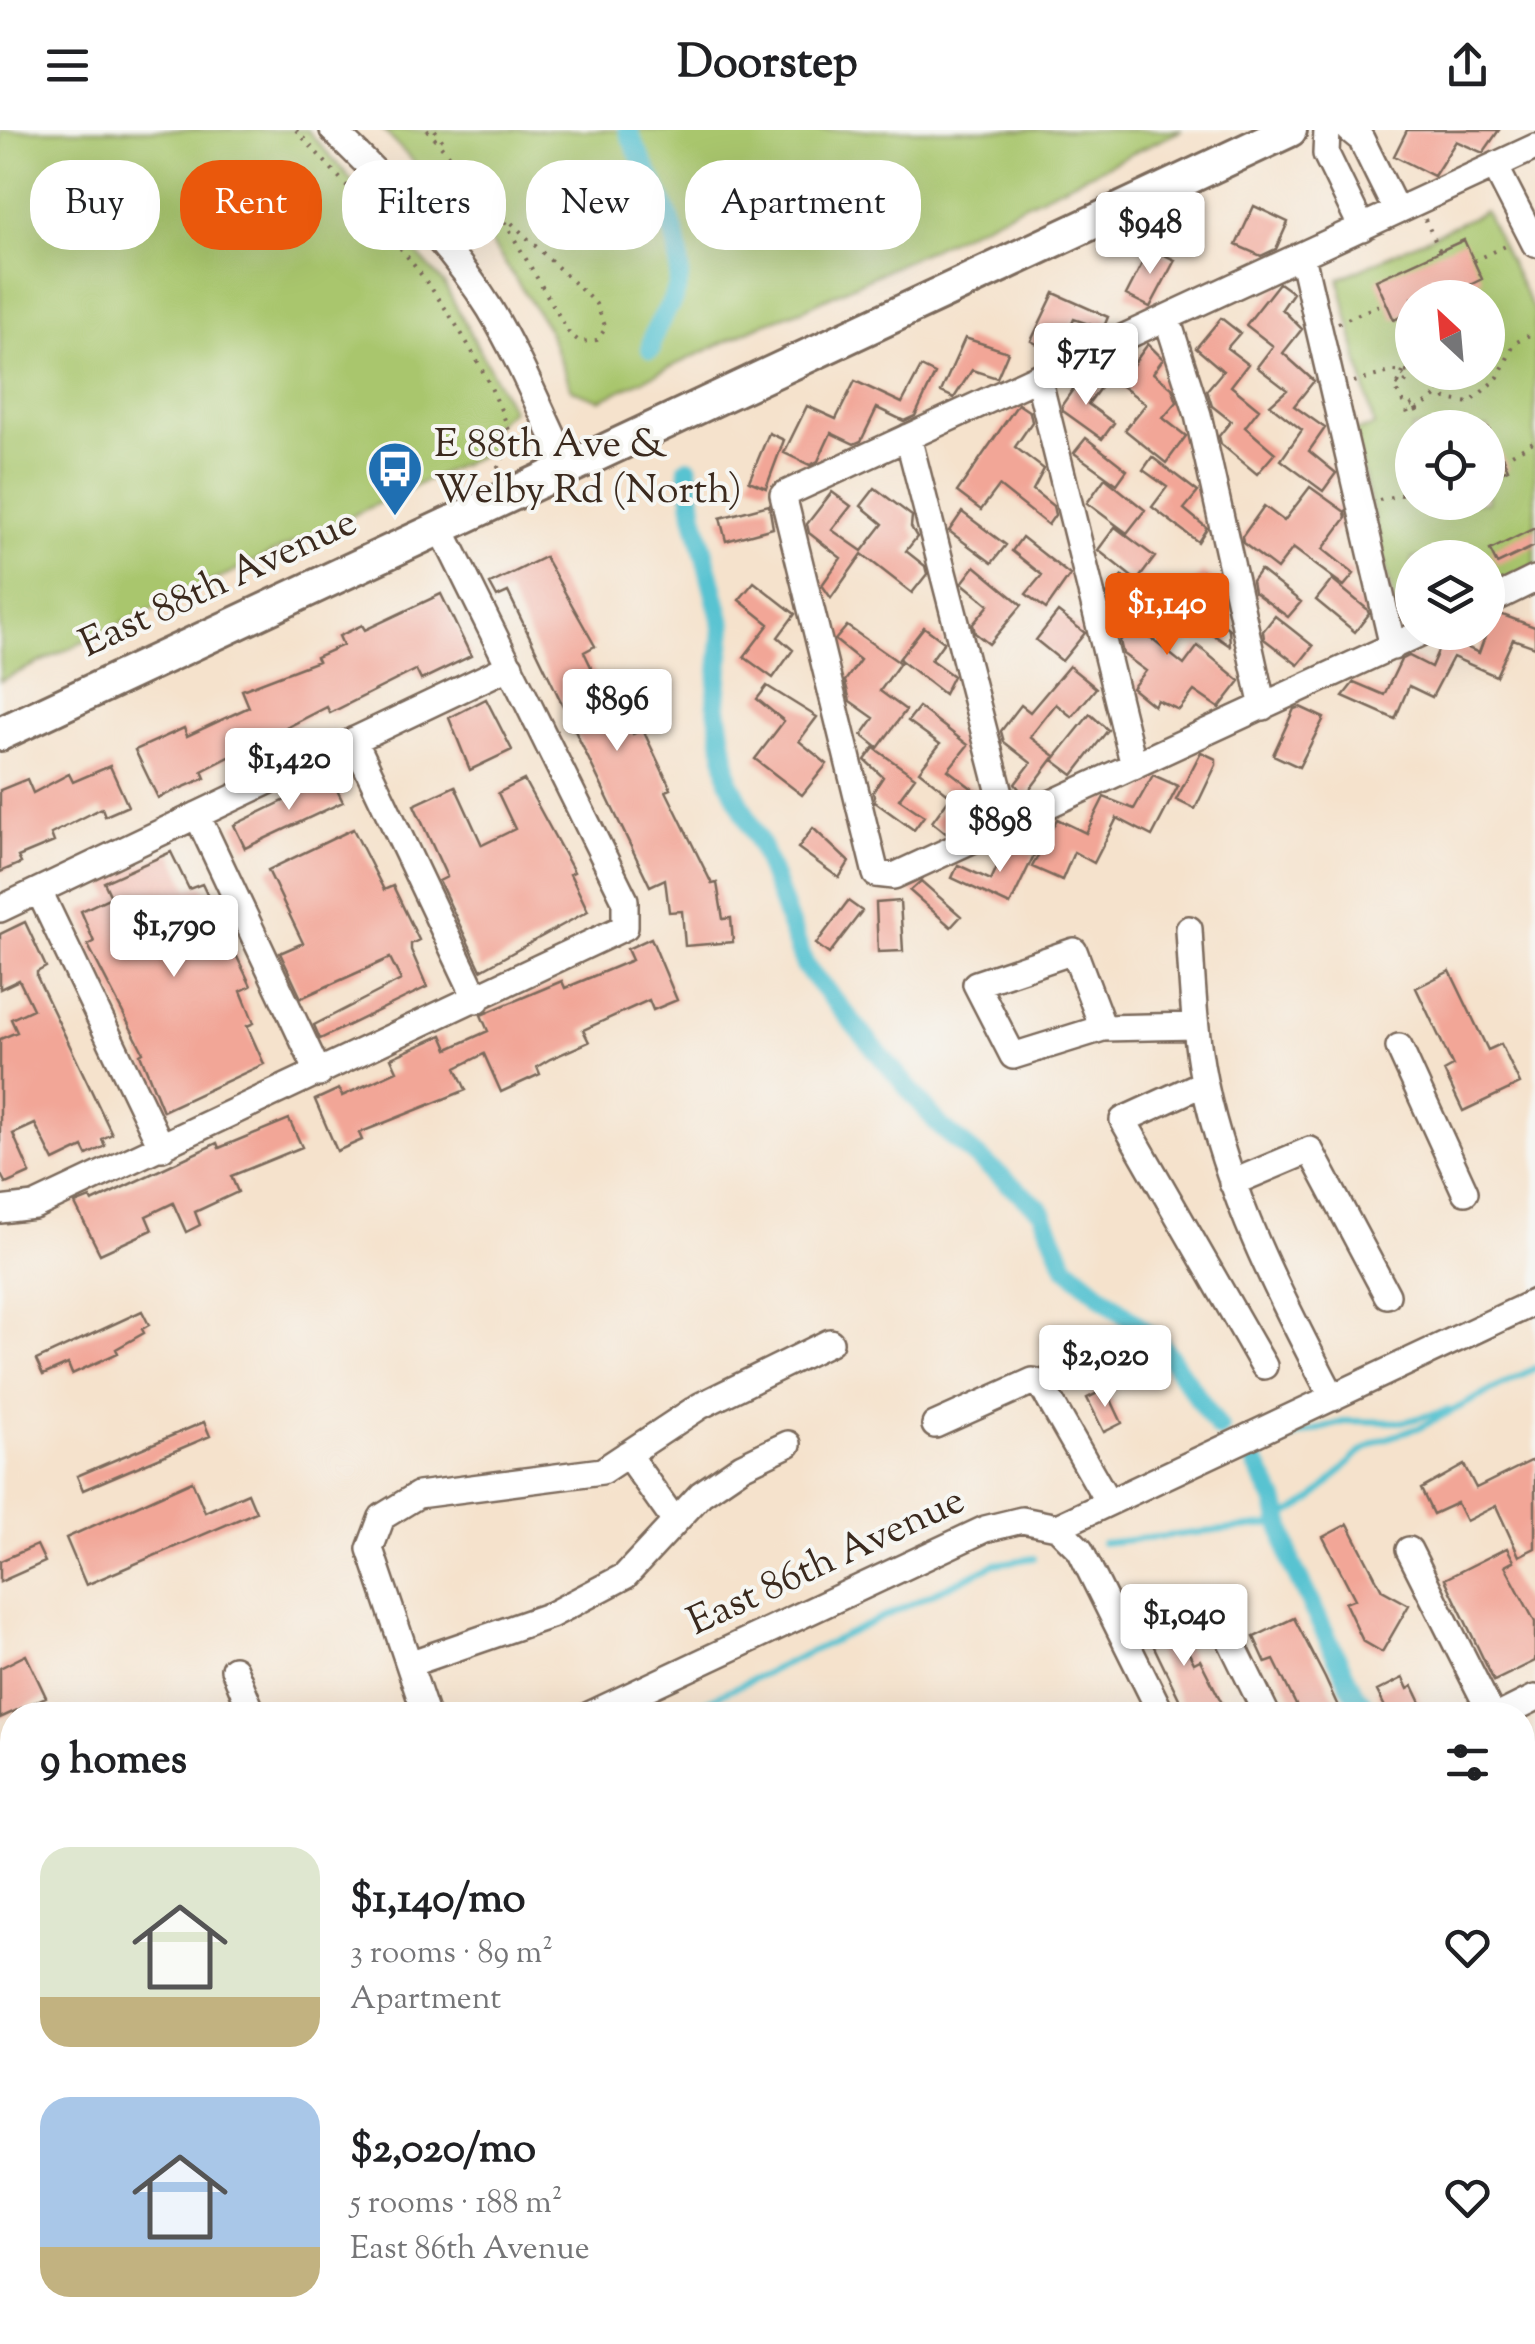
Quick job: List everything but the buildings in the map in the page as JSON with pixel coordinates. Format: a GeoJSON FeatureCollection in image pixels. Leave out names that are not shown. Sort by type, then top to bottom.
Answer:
{"type":"FeatureCollection","features":[{"type":"Feature","properties":{"kind":"main road","name":"East 88th Avenue"},"geometry":{"type":"LineString","coordinates":[[0,734],[1290,130]]}},
{"type":"Feature","properties":{"kind":"street"},"geometry":{"type":"LineString","coordinates":[[334,130],[434,233],[468,277],[510,348],[568,468]]}},
{"type":"Feature","properties":{"kind":"street"},"geometry":{"type":"LineString","coordinates":[[1327,130],[1326,154],[1362,228]]}},
{"type":"Feature","properties":{"kind":"street"},"geometry":{"type":"LineString","coordinates":[[1350,130],[1360,138],[1406,205]]}},
{"type":"Feature","properties":{"kind":"street"},"geometry":{"type":"LineString","coordinates":[[1302,256],[1393,646],[894,876],[876,874],[784,495],[1535,147]]}},
{"type":"Feature","properties":{"kind":"street"},"geometry":{"type":"LineString","coordinates":[[1496,166],[1533,240]]}},
{"type":"Feature","properties":{"kind":"street"},"geometry":{"type":"LineString","coordinates":[[1167,318],[1198,415],[1263,706]]}},
{"type":"Feature","properties":{"kind":"street"},"geometry":{"type":"LineString","coordinates":[[1038,377],[1134,766]]}},
{"type":"Feature","properties":{"kind":"street"},"geometry":{"type":"LineString","coordinates":[[908,437],[1008,824]]}},
{"type":"Feature","properties":{"kind":"street"},"geometry":{"type":"LineString","coordinates":[[0,1210],[34,1206],[625,927],[628,913],[441,528]]}},
{"type":"Feature","properties":{"kind":"street"},"geometry":{"type":"LineString","coordinates":[[1505,594],[1535,579]]}},
{"type":"Feature","properties":{"kind":"street"},"geometry":{"type":"LineString","coordinates":[[0,909],[510,666]]}},
{"type":"Feature","properties":{"kind":"street"},"geometry":{"type":"LineString","coordinates":[[354,740],[477,1000]]}},
{"type":"Feature","properties":{"kind":"street"},"geometry":{"type":"LineString","coordinates":[[197,815],[319,1074]]}},
{"type":"Feature","properties":{"kind":"street"},"geometry":{"type":"LineString","coordinates":[[39,891],[162,1148]]}},
{"type":"Feature","properties":{"kind":"street"},"geometry":{"type":"LineString","coordinates":[[1189,929],[1194,1026],[1204,1084],[1232,1183],[1282,1300],[1334,1398]]}},
{"type":"Feature","properties":{"kind":"street"},"geometry":{"type":"LineString","coordinates":[[1103,1028],[1074,951],[976,984],[1013,1056],[1103,1028],[1194,1026]]}},
{"type":"Feature","properties":{"kind":"street"},"geometry":{"type":"LineString","coordinates":[[1398,1047],[1465,1192]]}},
{"type":"Feature","properties":{"kind":"street"},"geometry":{"type":"LineString","coordinates":[[1204,1084],[1123,1120],[1264,1366]]}},
{"type":"Feature","properties":{"kind":"street"},"geometry":{"type":"LineString","coordinates":[[1232,1183],[1310,1150],[1386,1295]]}},
{"type":"Feature","properties":{"kind":"street"},"geometry":{"type":"LineString","coordinates":[[1156,1702],[1080,1550],[1057,1527],[1535,1302]]}},
{"type":"Feature","properties":{"kind":"street"},"geometry":{"type":"LineString","coordinates":[[421,1702],[370,1549],[382,1517],[418,1495],[602,1471],[700,1406],[830,1342]]}},
{"type":"Feature","properties":{"kind":"street"},"geometry":{"type":"LineString","coordinates":[[936,1424],[1034,1381],[1040,1383],[1108,1502]]}},
{"type":"Feature","properties":{"kind":"street"},"geometry":{"type":"LineString","coordinates":[[408,1664],[551,1614],[625,1576],[660,1543],[674,1520],[742,1466],[788,1444]]}},
{"type":"Feature","properties":{"kind":"street"},"geometry":{"type":"LineString","coordinates":[[627,1454],[674,1520]]}},
{"type":"Feature","properties":{"kind":"street","name":"East 86th Avenue"},"geometry":{"type":"LineString","coordinates":[[617,1702],[985,1528],[1022,1520],[1057,1527]]}},
{"type":"Feature","properties":{"kind":"street"},"geometry":{"type":"LineString","coordinates":[[1410,1550],[1486,1702]]}},
{"type":"Feature","properties":{"kind":"street"},"geometry":{"type":"LineString","coordinates":[[1217,1613],[1261,1702]]}},
{"type":"Feature","properties":{"kind":"street"},"geometry":{"type":"LineString","coordinates":[[234,1668],[248,1702]]}},
{"type":"Feature","properties":{"kind":"path"},"geometry":{"type":"LineString","coordinates":[[296,130],[402,246],[462,329],[510,433],[510,446],[498,467],[518,492]]}},
{"type":"Feature","properties":{"kind":"path"},"geometry":{"type":"LineString","coordinates":[[428,130],[456,160]]}},
{"type":"Feature","properties":{"kind":"path"},"geometry":{"type":"LineString","coordinates":[[435,130],[451,154]]}},
{"type":"Feature","properties":{"kind":"path"},"geometry":{"type":"LineString","coordinates":[[1406,205],[1440,252]]}},
{"type":"Feature","properties":{"kind":"path"},"geometry":{"type":"LineString","coordinates":[[497,209],[596,304],[606,328],[598,340],[580,342],[569,332],[497,209]]}},
{"type":"Feature","properties":{"kind":"path"},"geometry":{"type":"LineString","coordinates":[[1474,261],[1533,240]]}},
{"type":"Feature","properties":{"kind":"path"},"geometry":{"type":"LineString","coordinates":[[1319,327],[1349,320],[1386,302]]}},
{"type":"Feature","properties":{"kind":"path"},"geometry":{"type":"LineString","coordinates":[[1438,390],[1453,403],[1470,403],[1498,377],[1515,343],[1535,332]]}},
{"type":"Feature","properties":{"kind":"path"},"geometry":{"type":"LineString","coordinates":[[1332,387],[1395,375]]}},
{"type":"Feature","properties":{"kind":"path"},"geometry":{"type":"LineString","coordinates":[[1399,390],[1406,408],[1414,404],[1417,410],[1440,394]]}},
{"type":"Feature","properties":{"kind":"path"},"geometry":{"type":"LineString","coordinates":[[1505,458],[1535,441]]}},
{"type":"Feature","properties":{"kind":"path"},"geometry":{"type":"LineString","coordinates":[[1360,503],[1395,496]]}},
{"type":"Feature","properties":{"kind":"green space"},"geometry":{"type":"Polygon","coordinates":[[[0,130],[307,130],[342,169],[342,250],[414,250],[444,284],[512,410],[493,425],[494,449],[0,681],[0,130]]]}},
{"type":"Feature","properties":{"kind":"green space"},"geometry":{"type":"Polygon","coordinates":[[[383,130],[1182,130],[804,309],[765,323],[600,400],[572,390],[546,325],[496,250],[506,250],[506,160],[412,160],[383,130]]]}},
{"type":"Feature","properties":{"kind":"green space"},"geometry":{"type":"Polygon","coordinates":[[[1485,211],[1535,314],[1535,566],[1505,580],[1505,540],[1395,540],[1395,607],[1354,432],[1374,426],[1339,279],[1485,211]]]}},
{"type":"Feature","properties":{"kind":"waterway"},"geometry":{"type":"LineString","coordinates":[[628,130],[672,225],[680,265],[678,285],[651,349]]}},
{"type":"Feature","properties":{"kind":"waterway"},"geometry":{"type":"LineString","coordinates":[[688,468],[694,514],[723,627],[716,702],[729,781],[762,848],[805,966],[941,1127],[1041,1210],[1066,1266],[1162,1346],[1219,1428]]}},
{"type":"Feature","properties":{"kind":"waterway"},"geometry":{"type":"LineString","coordinates":[[1102,1543],[1270,1525],[1311,1501],[1359,1453],[1378,1441],[1421,1427],[1535,1368]]}},
{"type":"Feature","properties":{"kind":"waterway"},"geometry":{"type":"LineString","coordinates":[[1253,1458],[1299,1435],[1347,1421],[1404,1422],[1448,1410]]}},
{"type":"Feature","properties":{"kind":"waterway"},"geometry":{"type":"LineString","coordinates":[[1253,1458],[1275,1500],[1291,1563],[1362,1702]]}},
{"type":"Feature","properties":{"kind":"waterway"},"geometry":{"type":"LineString","coordinates":[[704,1702],[995,1564],[1034,1558]]}},
{"type":"Feature","properties":{"kind":"place","name":"E 88th Ave & Welby Rd (North)"},"geometry":{"type":"Point","coordinates":[395,518]}}]}
